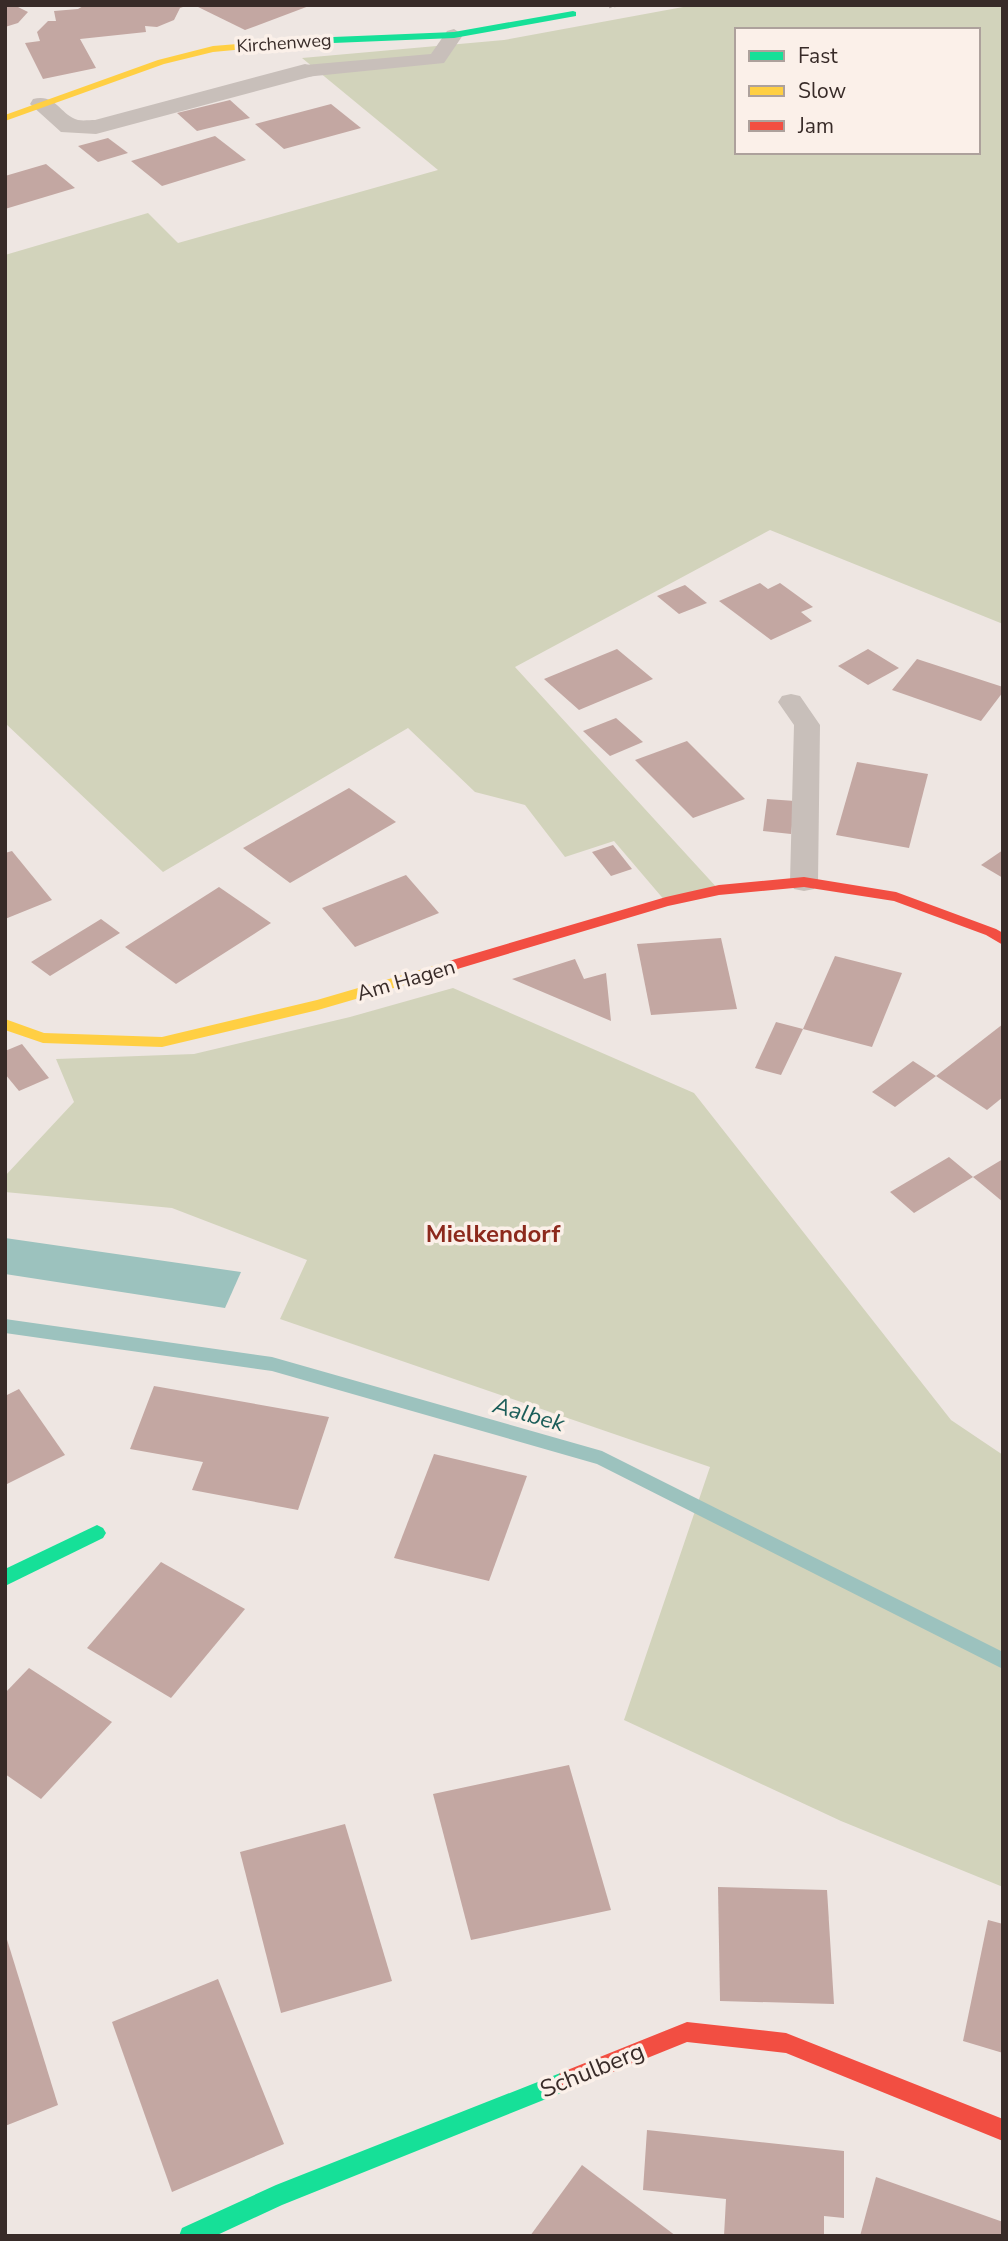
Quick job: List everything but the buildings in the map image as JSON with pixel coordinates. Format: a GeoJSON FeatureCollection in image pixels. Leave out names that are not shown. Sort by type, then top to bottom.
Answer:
{"type":"FeatureCollection","features":[{"type":"Feature","properties":{"kind":"street","name":"Kirchenweg"},"geometry":{"type":"LineString","coordinates":[[5,118],[161,62],[213,49],[330,39],[454,35],[573,14]]}},
{"type":"Feature","properties":{"kind":"street"},"geometry":{"type":"LineString","coordinates":[[42,104],[70,127],[96,127],[305,71]]}},
{"type":"Feature","properties":{"kind":"street","name":"Am Hagen"},"geometry":{"type":"LineString","coordinates":[[5,1024],[43,1038],[162,1042],[318,1005],[666,902],[719,890],[804,882],[896,897],[991,932],[1003,940]]}},
{"type":"Feature","properties":{"kind":"street"},"geometry":{"type":"LineString","coordinates":[[5,1578],[97,1532]]}},
{"type":"Feature","properties":{"kind":"street","name":"Schulberg"},"geometry":{"type":"LineString","coordinates":[[190,2236],[276,2196],[687,2032],[786,2043],[1003,2130]]}},
{"type":"Feature","properties":{"kind":"lane"},"geometry":{"type":"LineString","coordinates":[[305,71],[436,59],[454,35]]}},
{"type":"Feature","properties":{"kind":"lane"},"geometry":{"type":"LineString","coordinates":[[791,702],[807,725],[804,882]]}},
{"type":"Feature","properties":{"kind":"green space"},"geometry":{"type":"Polygon","coordinates":[[[694,5],[1003,5],[1003,624],[770,530],[515,667],[719,890],[666,902],[614,841],[565,857],[525,805],[475,792],[408,728],[163,872],[5,723],[5,255],[148,213],[178,243],[438,170],[302,58],[504,40],[694,5]]]}},
{"type":"Feature","properties":{"kind":"green space"},"geometry":{"type":"Polygon","coordinates":[[[453,988],[694,1093],[951,1420],[1003,1455],[1003,1887],[841,1821],[624,1720],[710,1467],[280,1319],[307,1260],[172,1208],[5,1192],[5,1176],[74,1102],[56,1059],[194,1054],[350,1017],[453,988]]]}},
{"type":"Feature","properties":{"kind":"water"},"geometry":{"type":"Polygon","coordinates":[[[5,1238],[241,1272],[225,1308],[5,1274],[5,1238]]]}},
{"type":"Feature","properties":{"kind":"waterway","name":"Aalbek"},"geometry":{"type":"LineString","coordinates":[[5,1326],[272,1364],[602,1458],[1003,1661]]}},
{"type":"Feature","properties":{"kind":"traffic: fast"},"geometry":{"type":"LineString","coordinates":[[309,41],[454,35],[573,14]]}},
{"type":"Feature","properties":{"kind":"traffic: fast"},"geometry":{"type":"LineString","coordinates":[[5,1578],[97,1533]]}},
{"type":"Feature","properties":{"kind":"traffic: fast"},"geometry":{"type":"LineString","coordinates":[[190,2236],[276,2196],[568,2080]]}},
{"type":"Feature","properties":{"kind":"traffic: slow"},"geometry":{"type":"LineString","coordinates":[[5,118],[161,62],[213,49],[309,41]]}},
{"type":"Feature","properties":{"kind":"traffic: slow"},"geometry":{"type":"LineString","coordinates":[[5,1024],[43,1038],[162,1042],[318,1005],[454,965]]}},
{"type":"Feature","properties":{"kind":"traffic: jam"},"geometry":{"type":"LineString","coordinates":[[454,965],[666,902],[719,890],[804,882],[896,897],[991,932],[1003,940]]}},
{"type":"Feature","properties":{"kind":"traffic: jam"},"geometry":{"type":"LineString","coordinates":[[568,2080],[687,2032],[786,2043],[1003,2130]]}},
{"type":"Feature","properties":{"kind":"district","name":"Mielkendorf"},"geometry":{"type":"Point","coordinates":[493,1234]}}]}
